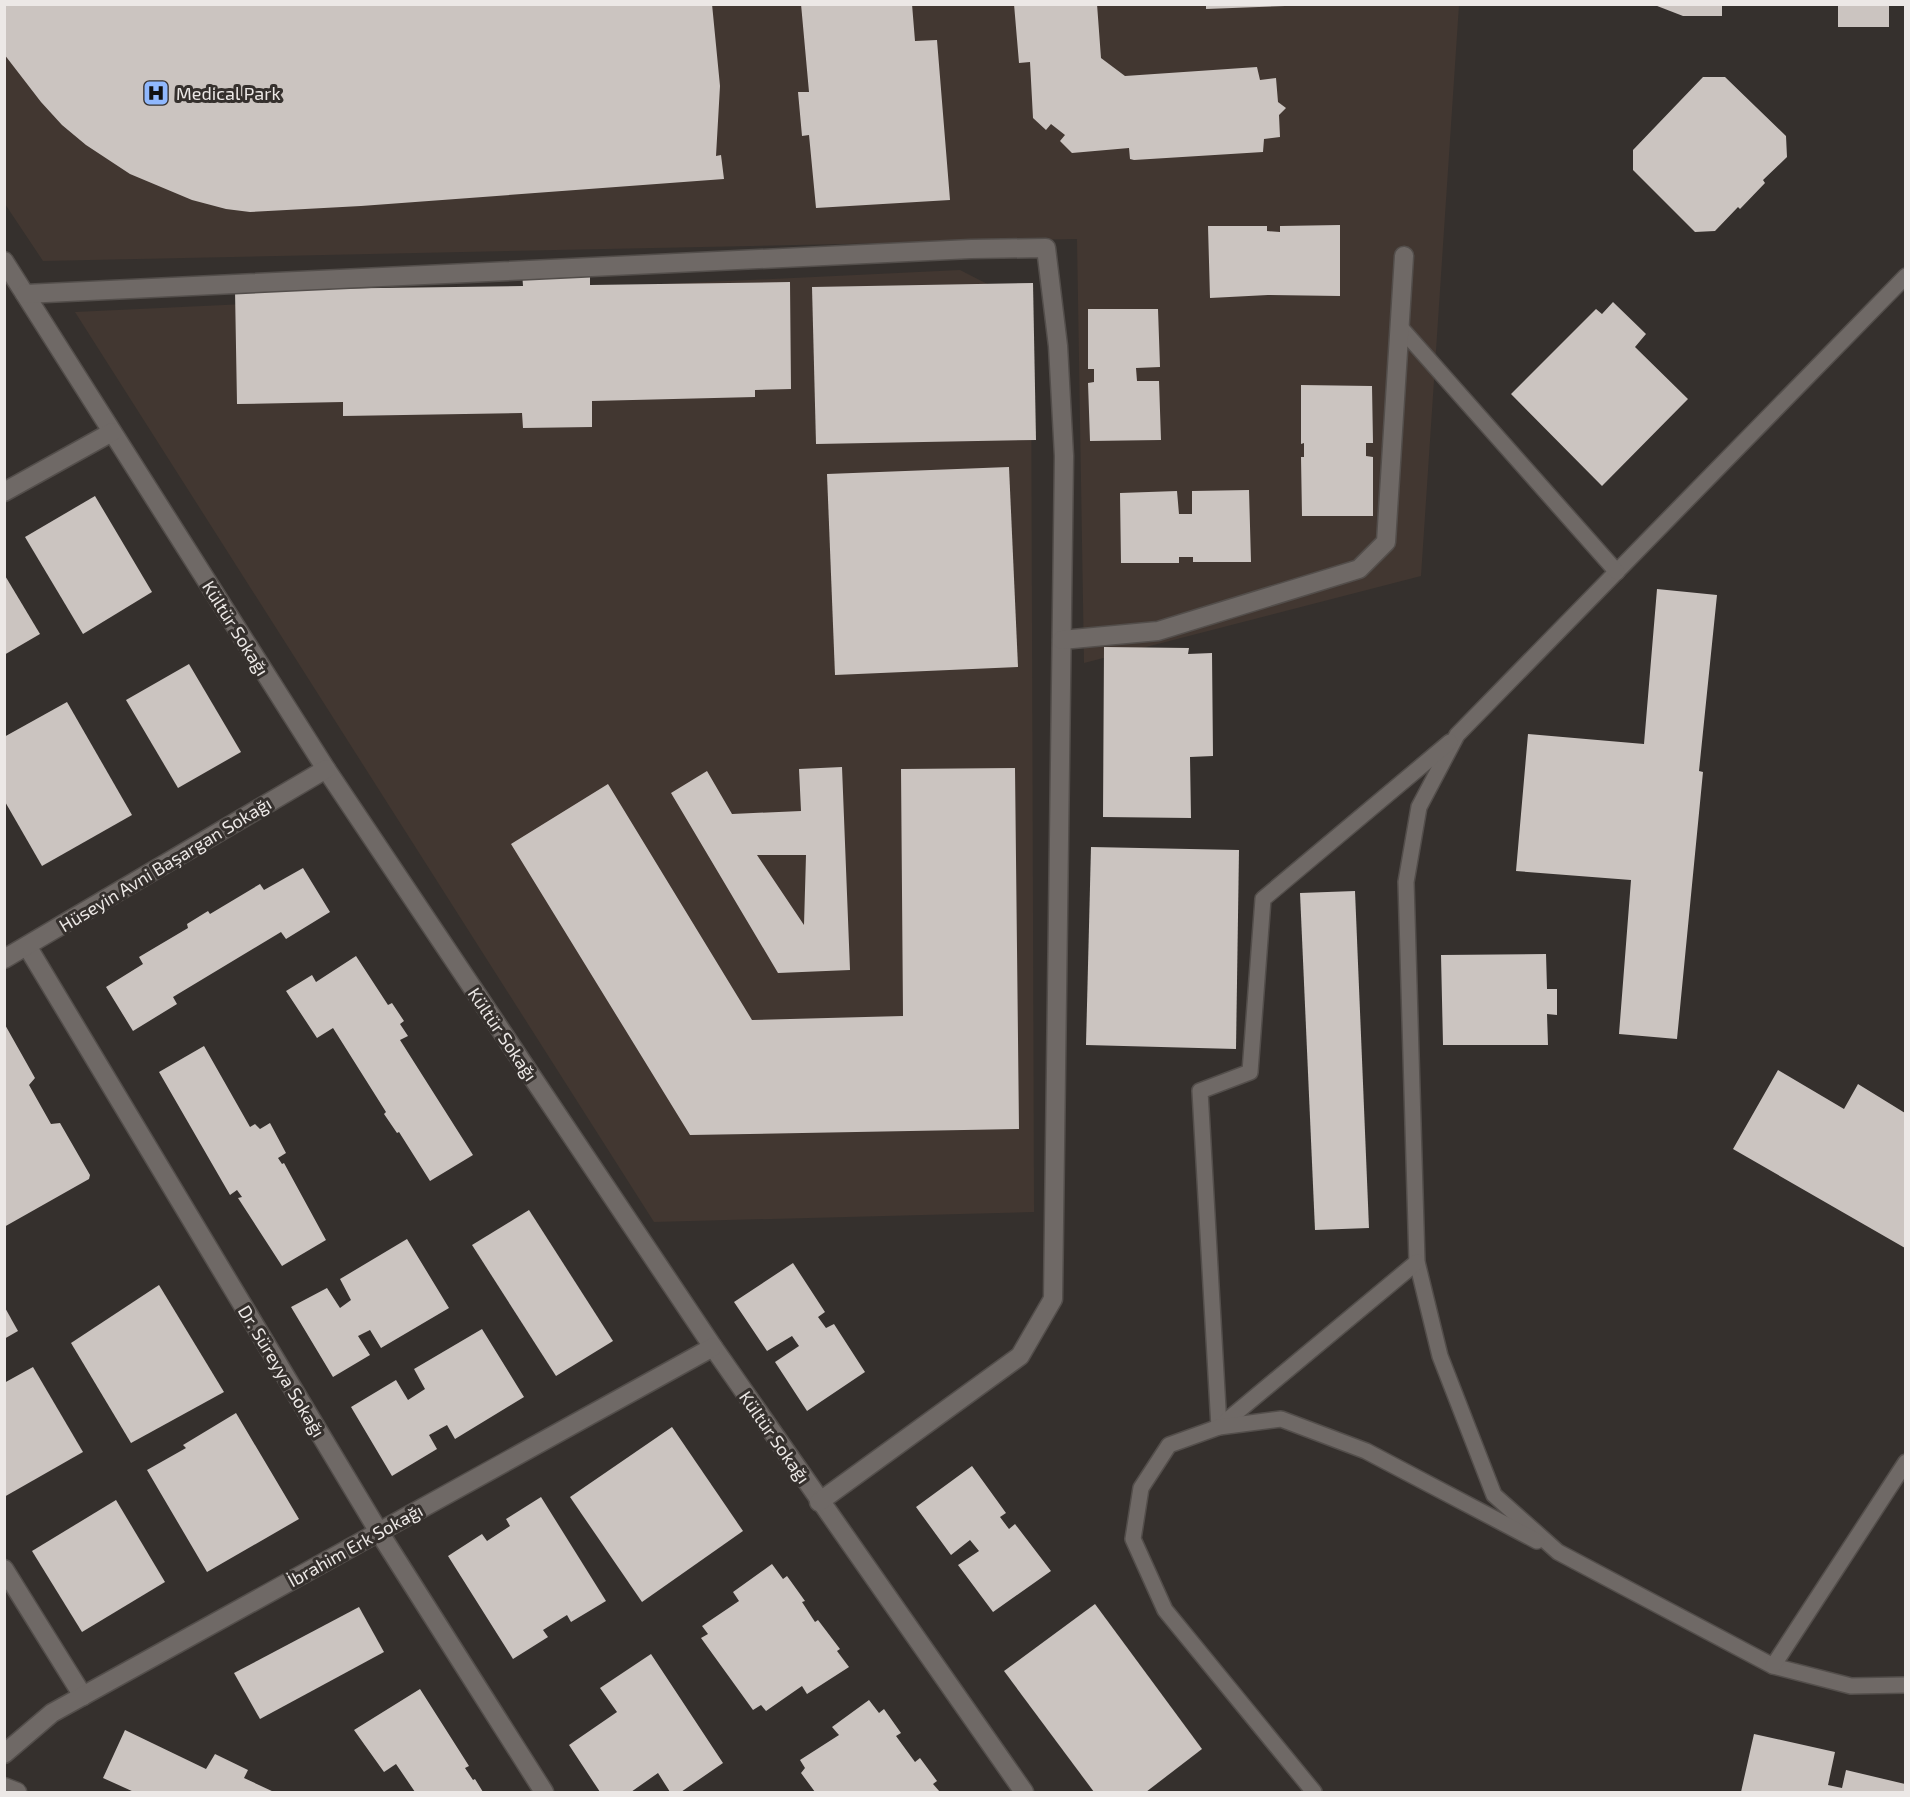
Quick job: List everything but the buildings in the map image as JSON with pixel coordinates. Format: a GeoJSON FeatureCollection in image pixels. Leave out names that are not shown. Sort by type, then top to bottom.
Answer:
{"type":"FeatureCollection","features":[{"type":"Feature","properties":{"kind":"street"},"geometry":{"type":"LineString","coordinates":[[25,294],[971,249],[1046,249],[1058,346],[1064,456],[1053,1299],[1020,1356],[819,1502]]}},
{"type":"Feature","properties":{"kind":"street"},"geometry":{"type":"LineString","coordinates":[[1062,640],[1158,631],[1359,569],[1386,542],[1404,256]]}},
{"type":"Feature","properties":{"kind":"street","name":"Kültür Sokağı"},"geometry":{"type":"LineString","coordinates":[[4,261],[326,770],[713,1347],[819,1502],[1024,1792]]}},
{"type":"Feature","properties":{"kind":"street"},"geometry":{"type":"LineString","coordinates":[[4,492],[112,432]]}},
{"type":"Feature","properties":{"kind":"street","name":"Hüseyin Avni Başargan Sokağı"},"geometry":{"type":"LineString","coordinates":[[4,960],[326,770]]}},
{"type":"Feature","properties":{"kind":"street","name":"Dr. Süreyya Sokağı"},"geometry":{"type":"LineString","coordinates":[[27,946],[379,1532],[544,1792]]}},
{"type":"Feature","properties":{"kind":"street","name":"İbrahim Erk Sokağı"},"geometry":{"type":"LineString","coordinates":[[4,1755],[52,1713],[713,1347]]}},
{"type":"Feature","properties":{"kind":"street"},"geometry":{"type":"LineString","coordinates":[[4,1569],[83,1696]]}},
{"type":"Feature","properties":{"kind":"street"},"geometry":{"type":"LineString","coordinates":[[4,1787],[17,1792]]}},
{"type":"Feature","properties":{"kind":"lane"},"geometry":{"type":"LineString","coordinates":[[1219,1427],[1200,1091],[1250,1072],[1263,899],[1457,735],[1905,276]]}},
{"type":"Feature","properties":{"kind":"lane"},"geometry":{"type":"LineString","coordinates":[[1400,327],[1617,572]]}},
{"type":"Feature","properties":{"kind":"lane"},"geometry":{"type":"LineString","coordinates":[[1457,735],[1419,807],[1407,882],[1417,1262],[1440,1356],[1494,1495],[1558,1552]]}},
{"type":"Feature","properties":{"kind":"lane"},"geometry":{"type":"LineString","coordinates":[[1219,1427],[1417,1262]]}},
{"type":"Feature","properties":{"kind":"lane"},"geometry":{"type":"LineString","coordinates":[[1314,1792],[1165,1610],[1133,1539],[1141,1488],[1169,1445],[1219,1427],[1281,1419],[1366,1451],[1773,1666],[1851,1686],[1905,1685]]}},
{"type":"Feature","properties":{"kind":"lane"},"geometry":{"type":"LineString","coordinates":[[1773,1666],[1905,1462]]}},
{"type":"Feature","properties":{"kind":"shaded area"},"geometry":{"type":"Polygon","coordinates":[[[4,5],[1459,5],[1421,576],[1084,663],[1077,239],[43,261],[5,204],[4,5]]]}},
{"type":"Feature","properties":{"kind":"shaded area"},"geometry":{"type":"Polygon","coordinates":[[[960,270],[1005,293],[1031,339],[1034,1212],[654,1222],[75,312],[960,270]]]}},
{"type":"Feature","properties":{"kind":"place","name":"Medical Park"},"geometry":{"type":"Point","coordinates":[156,93]}}]}
